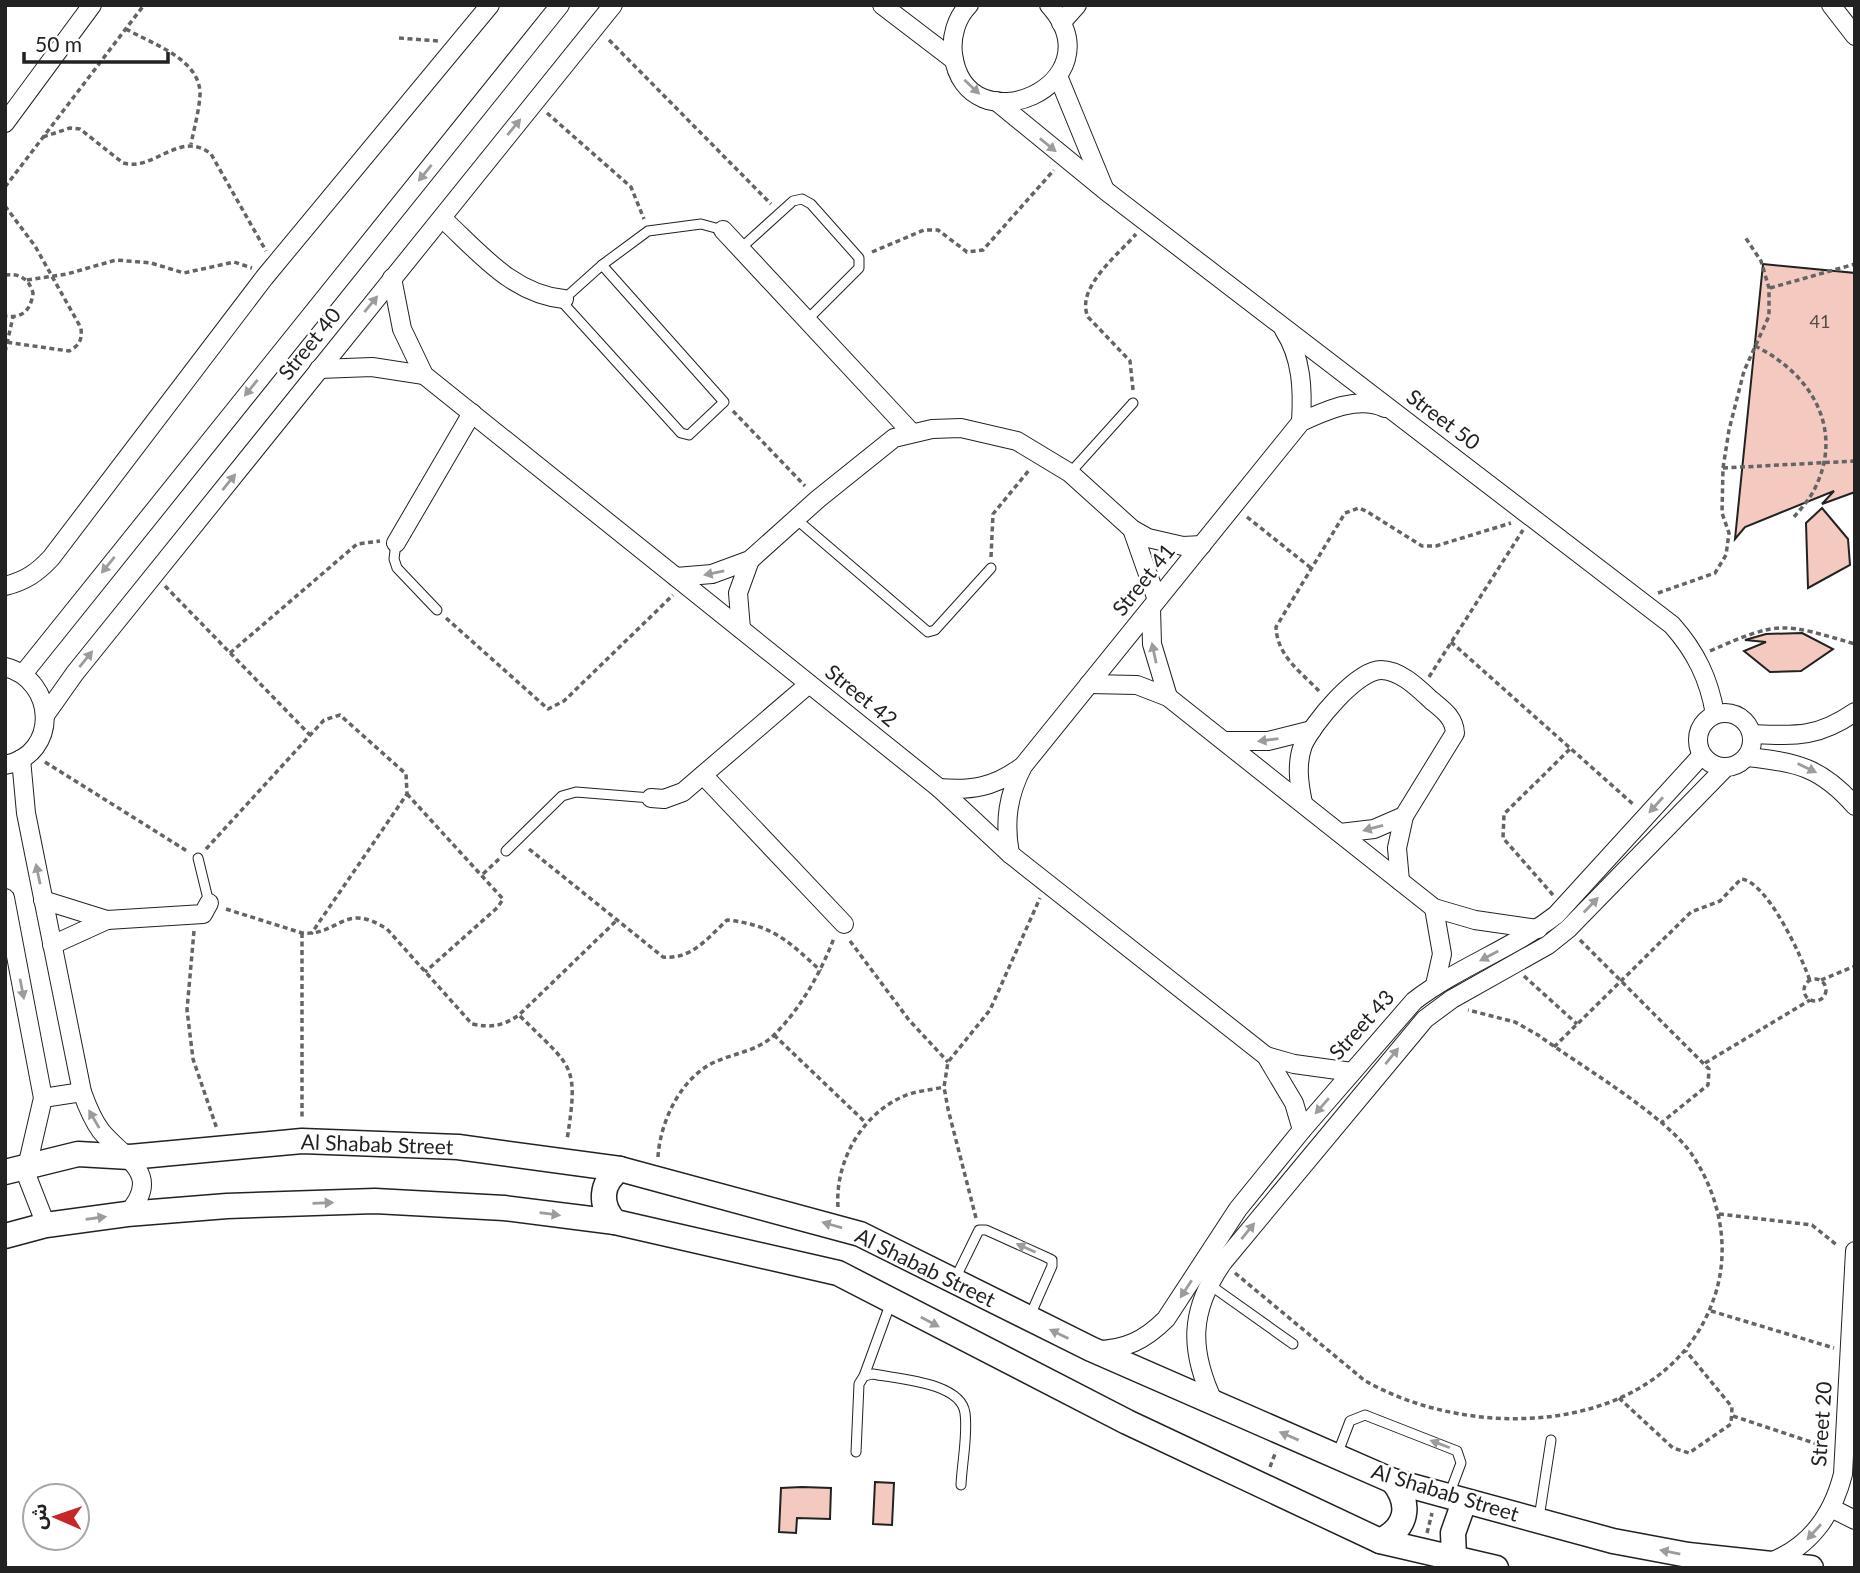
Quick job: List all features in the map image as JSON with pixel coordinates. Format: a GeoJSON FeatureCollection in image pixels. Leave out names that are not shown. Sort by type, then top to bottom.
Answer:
{"type":"FeatureCollection","features":[{"type":"Feature","properties":{"kind":"street"},"geometry":{"type":"LineString","coordinates":[[5,123],[92,5]]}},
{"type":"Feature","properties":{"kind":"street"},"geometry":{"type":"LineString","coordinates":[[5,586],[24,581],[39,571],[51,558],[269,272],[490,5]]}},
{"type":"Feature","properties":{"kind":"street","name":"Street 40"},"geometry":{"type":"LineString","coordinates":[[23,674],[560,5]]}},
{"type":"Feature","properties":{"kind":"street","name":"Street 40"},"geometry":{"type":"LineString","coordinates":[[19,759],[42,735],[46,714],[154,574],[613,5]]}},
{"type":"Feature","properties":{"kind":"street"},"geometry":{"type":"LineString","coordinates":[[881,5],[954,60]]}},
{"type":"Feature","properties":{"kind":"street"},"geometry":{"type":"LineString","coordinates":[[996,102],[1024,101],[1037,96],[1058,76],[1066,50],[1061,23],[1049,5]]}},
{"type":"Feature","properties":{"kind":"street"},"geometry":{"type":"LineString","coordinates":[[1061,23],[1077,5]]}},
{"type":"Feature","properties":{"kind":"street"},"geometry":{"type":"LineString","coordinates":[[1831,5],[1854,29]]}},
{"type":"Feature","properties":{"kind":"street"},"geometry":{"type":"LineString","coordinates":[[954,60],[954,33],[965,6]]}},
{"type":"Feature","properties":{"kind":"street","name":"Street 50"},"geometry":{"type":"LineString","coordinates":[[954,60],[965,82],[984,97],[996,102],[1146,222],[1672,625],[1697,657],[1709,685],[1715,715]]}},
{"type":"Feature","properties":{"kind":"street"},"geometry":{"type":"LineString","coordinates":[[1058,76],[1106,191]]}},
{"type":"Feature","properties":{"kind":"street"},"geometry":{"type":"LineString","coordinates":[[442,218],[510,280],[526,290],[564,299]]}},
{"type":"Feature","properties":{"kind":"street"},"geometry":{"type":"LineString","coordinates":[[723,230],[912,433]]}},
{"type":"Feature","properties":{"kind":"street","name":"Street 42"},"geometry":{"type":"LineString","coordinates":[[392,278],[402,329],[424,375],[939,788],[1010,854],[1266,1056],[1294,1103],[1302,1130]]}},
{"type":"Feature","properties":{"kind":"street"},"geometry":{"type":"LineString","coordinates":[[1280,324],[1293,345],[1300,370],[1301,422]]}},
{"type":"Feature","properties":{"kind":"street","name":"Street 42"},"geometry":{"type":"LineString","coordinates":[[319,369],[372,367],[424,375]]}},
{"type":"Feature","properties":{"kind":"street","name":"Street 41"},"geometry":{"type":"LineString","coordinates":[[1010,854],[1006,817],[1014,782],[1023,766],[1301,422],[1325,411],[1350,405],[1376,404],[1398,414]]}},
{"type":"Feature","properties":{"kind":"street"},"geometry":{"type":"LineString","coordinates":[[396,543],[472,413]]}},
{"type":"Feature","properties":{"kind":"street"},"geometry":{"type":"LineString","coordinates":[[681,580],[712,574],[750,560],[818,499],[894,438],[912,433],[961,428],[989,432],[1017,441],[1042,454],[1070,473],[1132,529],[1166,544],[1202,545]]}},
{"type":"Feature","properties":{"kind":"street"},"geometry":{"type":"LineString","coordinates":[[1132,529],[1154,604],[1152,644],[1168,697]]}},
{"type":"Feature","properties":{"kind":"street"},"geometry":{"type":"LineString","coordinates":[[741,629],[738,593],[750,560]]}},
{"type":"Feature","properties":{"kind":"street"},"geometry":{"type":"LineString","coordinates":[[5,667],[23,674],[39,691],[46,714]]}},
{"type":"Feature","properties":{"kind":"street"},"geometry":{"type":"LineString","coordinates":[[1303,803],[1298,765],[1312,730],[1361,675],[1373,670],[1396,673],[1420,690],[1451,718],[1455,733],[1404,816],[1397,848],[1400,881]]}},
{"type":"Feature","properties":{"kind":"street"},"geometry":{"type":"LineString","coordinates":[[651,798],[664,799],[683,792],[809,684]]}},
{"type":"Feature","properties":{"kind":"street"},"geometry":{"type":"LineString","coordinates":[[1089,684],[1137,685],[1168,697],[1434,908],[1485,922],[1538,929]]}},
{"type":"Feature","properties":{"kind":"street"},"geometry":{"type":"LineString","coordinates":[[1752,734],[1805,736],[1823,730],[1855,712]]}},
{"type":"Feature","properties":{"kind":"street"},"geometry":{"type":"LineString","coordinates":[[1715,715],[1738,715],[1752,734],[1751,750],[1741,763],[1725,768],[1712,764],[1702,755],[1699,732],[1702,724],[1715,715]]}},
{"type":"Feature","properties":{"kind":"street"},"geometry":{"type":"LineString","coordinates":[[1224,741],[1268,741],[1312,730]]}},
{"type":"Feature","properties":{"kind":"street","name":"Street 43"},"geometry":{"type":"LineString","coordinates":[[1214,1403],[1198,1363],[1197,1319],[1208,1283],[1223,1262],[1412,1032],[1438,1009],[1548,945],[1563,917],[1646,816],[1702,755]]}},
{"type":"Feature","properties":{"kind":"street"},"geometry":{"type":"LineString","coordinates":[[1747,757],[1805,766],[1829,780],[1855,806]]}},
{"type":"Feature","properties":{"kind":"street"},"geometry":{"type":"LineString","coordinates":[[19,759],[26,813],[82,1092],[100,1129],[130,1157],[141,1180],[136,1204],[127,1214]]}},
{"type":"Feature","properties":{"kind":"street","name":"Street 41"},"geometry":{"type":"LineString","coordinates":[[939,788],[962,790],[984,787],[1004,779],[1023,766]]}},
{"type":"Feature","properties":{"kind":"street","name":"Street 43"},"geometry":{"type":"LineString","coordinates":[[1091,1349],[1112,1350],[1132,1345],[1151,1334],[1166,1319],[1238,1209],[1302,1130],[1414,1002],[1435,985],[1563,917],[1725,768]]}},
{"type":"Feature","properties":{"kind":"street"},"geometry":{"type":"LineString","coordinates":[[703,775],[843,922]]}},
{"type":"Feature","properties":{"kind":"street"},"geometry":{"type":"LineString","coordinates":[[1340,834],[1374,829],[1404,816]]}},
{"type":"Feature","properties":{"kind":"street"},"geometry":{"type":"LineString","coordinates":[[5,898],[43,1098],[16,1169],[46,1225]]}},
{"type":"Feature","properties":{"kind":"street"},"geometry":{"type":"LineString","coordinates":[[43,900],[107,920]]}},
{"type":"Feature","properties":{"kind":"street"},"geometry":{"type":"LineString","coordinates":[[1434,908],[1442,954],[1435,985]]}},
{"type":"Feature","properties":{"kind":"street"},"geometry":{"type":"LineString","coordinates":[[52,945],[107,920],[202,909]]}},
{"type":"Feature","properties":{"kind":"street","name":"Street 42"},"geometry":{"type":"LineString","coordinates":[[1266,1056],[1294,1064],[1352,1072]]}},
{"type":"Feature","properties":{"kind":"street"},"geometry":{"type":"LineString","coordinates":[[43,1098],[82,1092]]}},
{"type":"Feature","properties":{"kind":"street","name":"Al Shabab Street"},"geometry":{"type":"LineString","coordinates":[[16,1169],[78,1154],[130,1157],[302,1141],[458,1147],[563,1160],[657,1177],[839,1227],[1091,1349],[1393,1481],[1613,1541],[1764,1565],[1811,1568]]}},
{"type":"Feature","properties":{"kind":"street"},"geometry":{"type":"LineString","coordinates":[[615,1222],[608,1214],[603,1194],[612,1175],[620,1169]]}},
{"type":"Feature","properties":{"kind":"street","name":"Al Shabab Street"},"geometry":{"type":"LineString","coordinates":[[5,1236],[46,1225],[127,1214],[374,1201],[504,1208],[615,1222],[838,1273],[1127,1422],[1380,1541],[1496,1568]]}},
{"type":"Feature","properties":{"kind":"street","name":"Street 20"},"geometry":{"type":"LineString","coordinates":[[1764,1565],[1785,1556],[1803,1543],[1831,1508],[1843,1474],[1855,1251]]}},
{"type":"Feature","properties":{"kind":"street"},"geometry":{"type":"LineString","coordinates":[[1380,1541],[1393,1534],[1403,1522],[1406,1508],[1402,1493],[1393,1481]]}},
{"type":"Feature","properties":{"kind":"street"},"geometry":{"type":"LineString","coordinates":[[1450,1498],[1453,1533],[1463,1562]]}},
{"type":"Feature","properties":{"kind":"street"},"geometry":{"type":"LineString","coordinates":[[1831,1508],[1855,1520]]}},
{"type":"Feature","properties":{"kind":"lane"},"geometry":{"type":"LineString","coordinates":[[741,248],[793,201],[802,199],[859,258],[859,268],[855,275],[807,320]]}},
{"type":"Feature","properties":{"kind":"lane"},"geometry":{"type":"LineString","coordinates":[[602,265],[724,402],[690,435],[681,433],[567,309],[564,299],[602,265],[648,231],[701,223],[723,230]]}},
{"type":"Feature","properties":{"kind":"lane"},"geometry":{"type":"LineString","coordinates":[[1070,473],[1133,404]]}},
{"type":"Feature","properties":{"kind":"lane"},"geometry":{"type":"LineString","coordinates":[[796,519],[928,632],[935,630],[991,568]]}},
{"type":"Feature","properties":{"kind":"lane"},"geometry":{"type":"LineString","coordinates":[[396,543],[394,559],[397,568],[437,610]]}},
{"type":"Feature","properties":{"kind":"lane"},"geometry":{"type":"LineString","coordinates":[[506,851],[562,796],[569,794],[651,798]]}},
{"type":"Feature","properties":{"kind":"lane"},"geometry":{"type":"LineString","coordinates":[[198,858],[202,909]]}},
{"type":"Feature","properties":{"kind":"lane"},"geometry":{"type":"LineString","coordinates":[[954,1282],[979,1230],[986,1230],[1052,1260],[1029,1319]]}},
{"type":"Feature","properties":{"kind":"lane"},"geometry":{"type":"LineString","coordinates":[[1208,1283],[1293,1343]]}},
{"type":"Feature","properties":{"kind":"lane"},"geometry":{"type":"LineString","coordinates":[[856,1452],[859,1384],[891,1301]]}},
{"type":"Feature","properties":{"kind":"lane"},"geometry":{"type":"LineString","coordinates":[[864,1376],[873,1374],[942,1388],[957,1397],[965,1413],[961,1485]]}},
{"type":"Feature","properties":{"kind":"lane"},"geometry":{"type":"LineString","coordinates":[[1336,1457],[1350,1421],[1365,1415],[1457,1451],[1461,1463],[1450,1498]]}},
{"type":"Feature","properties":{"kind":"lane"},"geometry":{"type":"LineString","coordinates":[[1538,1522],[1551,1440]]}},
{"type":"Feature","properties":{"kind":"path"},"geometry":{"type":"LineString","coordinates":[[5,187],[144,5]]}},
{"type":"Feature","properties":{"kind":"path"},"geometry":{"type":"LineString","coordinates":[[595,27],[780,212]]}},
{"type":"Feature","properties":{"kind":"path"},"geometry":{"type":"LineString","coordinates":[[126,29],[182,61],[192,70],[199,83],[200,97],[191,145]]}},
{"type":"Feature","properties":{"kind":"path"},"geometry":{"type":"LineString","coordinates":[[399,38],[459,42]]}},
{"type":"Feature","properties":{"kind":"path"},"geometry":{"type":"LineString","coordinates":[[534,102],[631,187],[640,202],[648,231]]}},
{"type":"Feature","properties":{"kind":"path"},"geometry":{"type":"LineString","coordinates":[[43,137],[70,128],[79,129],[123,163],[131,166],[191,145],[202,147],[211,154],[269,272]]}},
{"type":"Feature","properties":{"kind":"path"},"geometry":{"type":"LineString","coordinates":[[859,258],[924,230],[937,230],[967,252],[983,250],[1065,158]]}},
{"type":"Feature","properties":{"kind":"path"},"geometry":{"type":"LineString","coordinates":[[5,206],[35,246],[81,328],[82,338],[78,346],[69,351],[6,343]]}},
{"type":"Feature","properties":{"kind":"path"},"geometry":{"type":"LineString","coordinates":[[1133,404],[1130,361],[1088,317],[1084,309],[1087,291],[1146,222]]}},
{"type":"Feature","properties":{"kind":"path"},"geometry":{"type":"LineString","coordinates":[[1640,600],[1715,573],[1726,555],[1729,534],[1722,513],[1723,468],[1735,401],[1755,345],[1769,316],[1769,288],[1760,261],[1745,237]]}},
{"type":"Feature","properties":{"kind":"path"},"geometry":{"type":"LineString","coordinates":[[5,275],[14,274],[27,280],[52,277],[116,260],[134,260],[184,273],[234,262],[269,272]]}},
{"type":"Feature","properties":{"kind":"path"},"geometry":{"type":"LineString","coordinates":[[1769,288],[1855,264]]}},
{"type":"Feature","properties":{"kind":"path"},"geometry":{"type":"LineString","coordinates":[[5,316],[24,313],[32,301],[33,293],[27,280]]}},
{"type":"Feature","properties":{"kind":"path"},"geometry":{"type":"LineString","coordinates":[[5,352],[13,316]]}},
{"type":"Feature","properties":{"kind":"path"},"geometry":{"type":"LineString","coordinates":[[1755,345],[1781,359],[1803,379],[1818,404],[1825,433],[1824,463],[1813,493],[1793,518]]}},
{"type":"Feature","properties":{"kind":"path"},"geometry":{"type":"LineString","coordinates":[[724,402],[818,499]]}},
{"type":"Feature","properties":{"kind":"path"},"geometry":{"type":"LineString","coordinates":[[991,568],[993,514],[1042,454]]}},
{"type":"Feature","properties":{"kind":"path"},"geometry":{"type":"LineString","coordinates":[[1723,468],[1855,461]]}},
{"type":"Feature","properties":{"kind":"path"},"geometry":{"type":"LineString","coordinates":[[1233,506],[1311,568]]}},
{"type":"Feature","properties":{"kind":"path"},"geometry":{"type":"LineString","coordinates":[[1333,705],[1284,655],[1276,642],[1276,627],[1345,513],[1359,508],[1422,546],[1436,547],[1532,517]]}},
{"type":"Feature","properties":{"kind":"path"},"geometry":{"type":"LineString","coordinates":[[1420,690],[1532,517]]}},
{"type":"Feature","properties":{"kind":"path"},"geometry":{"type":"LineString","coordinates":[[230,653],[357,544],[375,541],[396,543]]}},
{"type":"Feature","properties":{"kind":"path"},"geometry":{"type":"LineString","coordinates":[[154,574],[310,735]]}},
{"type":"Feature","properties":{"kind":"path"},"geometry":{"type":"LineString","coordinates":[[437,610],[548,709],[564,701],[681,580]]}},
{"type":"Feature","properties":{"kind":"path"},"geometry":{"type":"LineString","coordinates":[[1697,657],[1773,626],[1798,627],[1855,644]]}},
{"type":"Feature","properties":{"kind":"path"},"geometry":{"type":"LineString","coordinates":[[1451,642],[1646,816]]}},
{"type":"Feature","properties":{"kind":"path"},"geometry":{"type":"LineString","coordinates":[[19,759],[198,858],[324,720],[340,715],[406,774],[407,794],[311,934]]}},
{"type":"Feature","properties":{"kind":"path"},"geometry":{"type":"LineString","coordinates":[[1571,748],[1504,814],[1503,838],[1563,917],[1621,981],[1709,1069],[1708,1084],[1661,1123]]}},
{"type":"Feature","properties":{"kind":"path"},"geometry":{"type":"LineString","coordinates":[[407,794],[503,898],[498,907],[425,972]]}},
{"type":"Feature","properties":{"kind":"path"},"geometry":{"type":"LineString","coordinates":[[518,840],[663,957],[677,959],[694,951],[727,920],[752,923],[783,936],[821,971]]}},
{"type":"Feature","properties":{"kind":"path"},"geometry":{"type":"LineString","coordinates":[[483,874],[506,851]]}},
{"type":"Feature","properties":{"kind":"path"},"geometry":{"type":"LineString","coordinates":[[1554,1047],[1692,912],[1720,901],[1741,879],[1756,884],[1797,947],[1810,981]]}},
{"type":"Feature","properties":{"kind":"path"},"geometry":{"type":"LineString","coordinates":[[979,1230],[944,1087],[948,1062],[990,1010],[1046,883]]}},
{"type":"Feature","properties":{"kind":"path"},"geometry":{"type":"LineString","coordinates":[[223,1147],[193,1059],[187,1010],[202,909],[311,934],[355,916],[374,921],[387,929],[472,1024],[497,1026],[519,1015],[616,921]]}},
{"type":"Feature","properties":{"kind":"path"},"geometry":{"type":"LineString","coordinates":[[657,1177],[660,1133],[679,1092],[713,1062],[755,1048],[774,1035],[821,971],[843,922]]}},
{"type":"Feature","properties":{"kind":"path"},"geometry":{"type":"LineString","coordinates":[[843,922],[844,933],[874,974],[909,1020],[948,1062]]}},
{"type":"Feature","properties":{"kind":"path"},"geometry":{"type":"LineString","coordinates":[[302,933],[302,1141]]}},
{"type":"Feature","properties":{"kind":"path"},"geometry":{"type":"LineString","coordinates":[[1512,965],[1577,1024]]}},
{"type":"Feature","properties":{"kind":"path"},"geometry":{"type":"LineString","coordinates":[[1810,981],[1821,980],[1855,966]]}},
{"type":"Feature","properties":{"kind":"path"},"geometry":{"type":"LineString","coordinates":[[1705,1063],[1810,1000],[1815,1001],[1825,995],[1826,990],[1821,980]]}},
{"type":"Feature","properties":{"kind":"path"},"geometry":{"type":"LineString","coordinates":[[1810,981],[1804,990],[1810,1000]]}},
{"type":"Feature","properties":{"kind":"path"},"geometry":{"type":"LineString","coordinates":[[1223,1262],[1364,1380],[1395,1395],[1456,1415],[1500,1420],[1554,1416],[1619,1398],[1666,1370],[1686,1351],[1710,1310],[1720,1279],[1723,1246],[1719,1214],[1708,1182],[1691,1153],[1661,1123],[1515,1022],[1490,1013],[1438,1009]]}},
{"type":"Feature","properties":{"kind":"path"},"geometry":{"type":"LineString","coordinates":[[519,1015],[568,1063],[575,1092],[563,1160]]}},
{"type":"Feature","properties":{"kind":"path"},"geometry":{"type":"LineString","coordinates":[[774,1035],[866,1123]]}},
{"type":"Feature","properties":{"kind":"path"},"geometry":{"type":"LineString","coordinates":[[839,1227],[837,1189],[846,1154],[866,1123],[902,1097],[944,1087]]}},
{"type":"Feature","properties":{"kind":"path"},"geometry":{"type":"LineString","coordinates":[[1719,1214],[1812,1225],[1854,1259]]}},
{"type":"Feature","properties":{"kind":"path"},"geometry":{"type":"LineString","coordinates":[[1710,1310],[1785,1331],[1849,1354]]}},
{"type":"Feature","properties":{"kind":"path"},"geometry":{"type":"LineString","coordinates":[[1619,1398],[1680,1452],[1689,1453],[1731,1424],[1732,1407],[1686,1351]]}},
{"type":"Feature","properties":{"kind":"path"},"geometry":{"type":"LineString","coordinates":[[1733,1416],[1844,1453]]}},
{"type":"Feature","properties":{"kind":"path"},"geometry":{"type":"LineString","coordinates":[[1263,1485],[1283,1433]]}},
{"type":"Feature","properties":{"kind":"path"},"geometry":{"type":"LineString","coordinates":[[1423,1551],[1450,1498]]}},
{"type":"Feature","properties":{"kind":"building"},"geometry":{"type":"Polygon","coordinates":[[[1763,264],[1855,273],[1855,492],[1822,504],[1834,491],[1745,527],[1735,539],[1763,264]]]}},
{"type":"Feature","properties":{"kind":"building"},"geometry":{"type":"Polygon","coordinates":[[[1822,508],[1848,539],[1850,565],[1808,588],[1806,523],[1822,508]]]}},
{"type":"Feature","properties":{"kind":"building"},"geometry":{"type":"Polygon","coordinates":[[[1802,633],[1833,649],[1801,671],[1770,672],[1744,651],[1766,642],[1745,640],[1766,634],[1802,633]]]}},
{"type":"Feature","properties":{"kind":"building"},"geometry":{"type":"Polygon","coordinates":[[[875,1482],[894,1483],[892,1525],[873,1524],[875,1482]]]}},
{"type":"Feature","properties":{"kind":"building"},"geometry":{"type":"Polygon","coordinates":[[[781,1488],[831,1488],[830,1519],[797,1518],[796,1533],[779,1532],[781,1488]]]}}]}
